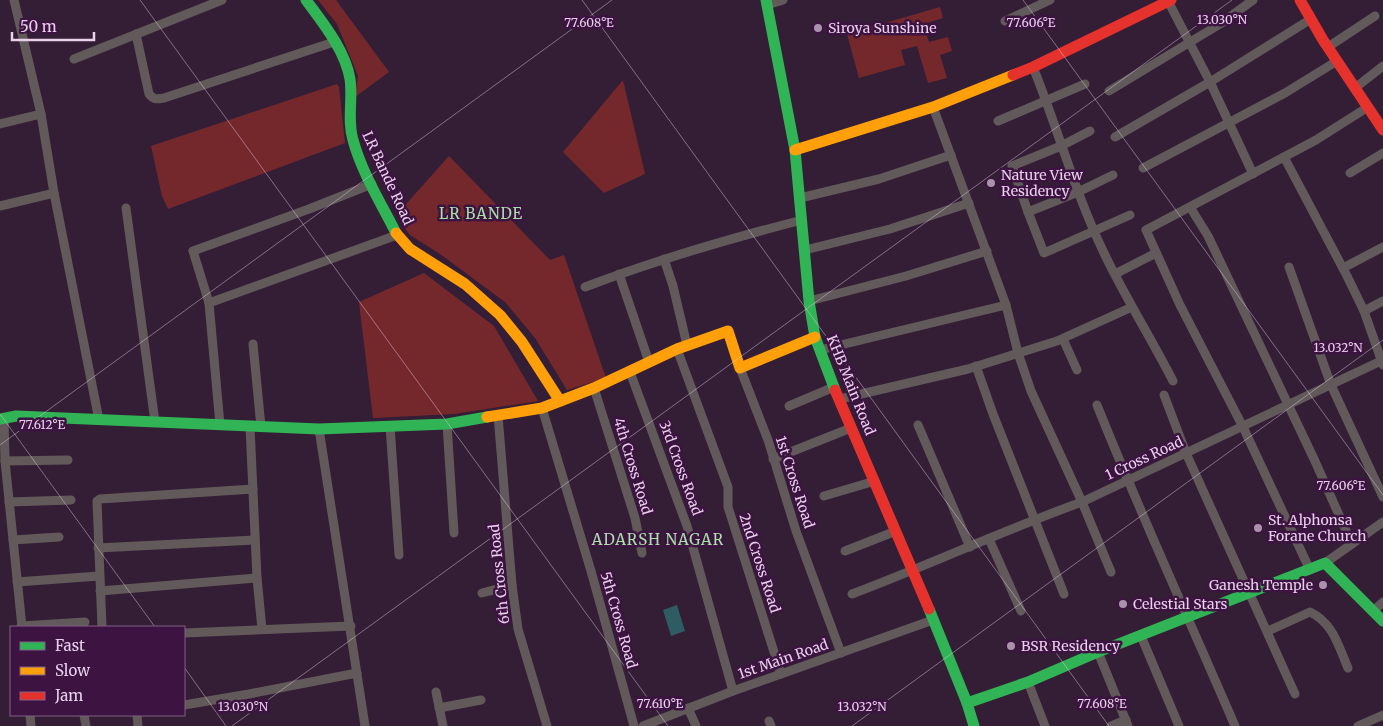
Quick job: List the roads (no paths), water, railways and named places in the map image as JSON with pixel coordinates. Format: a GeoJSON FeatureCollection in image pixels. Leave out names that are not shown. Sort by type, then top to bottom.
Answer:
{"type":"FeatureCollection","features":[{"type":"Feature","properties":{"kind":"street"},"geometry":{"type":"LineString","coordinates":[[14,0],[41,114],[54,193],[99,420]]}},
{"type":"Feature","properties":{"kind":"street"},"geometry":{"type":"LineString","coordinates":[[74,59],[222,0]]}},
{"type":"Feature","properties":{"kind":"street","name":"LR Bande Road"},"geometry":{"type":"LineString","coordinates":[[306,0],[334,42],[347,67],[350,78],[350,132],[358,155],[398,235],[408,247],[475,291],[506,319],[525,344],[560,401]]}},
{"type":"Feature","properties":{"kind":"street"},"geometry":{"type":"LineString","coordinates":[[766,2],[783,0]]}},
{"type":"Feature","properties":{"kind":"street"},"geometry":{"type":"LineString","coordinates":[[1006,21],[1050,0]]}},
{"type":"Feature","properties":{"kind":"street"},"geometry":{"type":"LineString","coordinates":[[1109,91],[1220,24],[1253,0]]}},
{"type":"Feature","properties":{"kind":"street"},"geometry":{"type":"LineString","coordinates":[[796,150],[933,106],[1033,67],[1169,1],[1210,82],[1252,174]]}},
{"type":"Feature","properties":{"kind":"street","name":"KHB Main Road"},"geometry":{"type":"LineString","coordinates":[[766,2],[787,114],[796,150],[809,301],[815,336],[851,428],[914,571],[967,703],[974,726]]}},
{"type":"Feature","properties":{"kind":"street"},"geometry":{"type":"LineString","coordinates":[[1305,2],[1311,19],[1328,47],[1382,127]]}},
{"type":"Feature","properties":{"kind":"street"},"geometry":{"type":"LineString","coordinates":[[1328,47],[1375,16]]}},
{"type":"Feature","properties":{"kind":"street"},"geometry":{"type":"LineString","coordinates":[[1115,137],[1210,82],[1311,19]]}},
{"type":"Feature","properties":{"kind":"street"},"geometry":{"type":"LineString","coordinates":[[136,34],[149,94],[156,99],[334,42]]}},
{"type":"Feature","properties":{"kind":"street"},"geometry":{"type":"LineString","coordinates":[[1143,168],[1285,93],[1337,61]]}},
{"type":"Feature","properties":{"kind":"street"},"geometry":{"type":"LineString","coordinates":[[1355,88],[1383,66]]}},
{"type":"Feature","properties":{"kind":"street"},"geometry":{"type":"LineString","coordinates":[[1033,67],[1047,100],[1078,192],[1094,230],[1132,307],[1173,381]]}},
{"type":"Feature","properties":{"kind":"street"},"geometry":{"type":"LineString","coordinates":[[998,121],[1085,84]]}},
{"type":"Feature","properties":{"kind":"street"},"geometry":{"type":"LineString","coordinates":[[933,106],[1006,306],[1018,353],[1031,391],[1082,502],[1111,572]]}},
{"type":"Feature","properties":{"kind":"street"},"geometry":{"type":"LineString","coordinates":[[1310,570],[1244,426],[1180,305],[1146,230],[1316,140],[1368,107]]}},
{"type":"Feature","properties":{"kind":"street"},"geometry":{"type":"LineString","coordinates":[[0,124],[41,114]]}},
{"type":"Feature","properties":{"kind":"street"},"geometry":{"type":"LineString","coordinates":[[1090,131],[1061,146],[1012,166],[1044,253],[1130,215]]}},
{"type":"Feature","properties":{"kind":"street"},"geometry":{"type":"LineString","coordinates":[[1350,173],[1383,153]]}},
{"type":"Feature","properties":{"kind":"street"},"geometry":{"type":"LineString","coordinates":[[800,198],[879,179],[951,155]]}},
{"type":"Feature","properties":{"kind":"street"},"geometry":{"type":"LineString","coordinates":[[1284,157],[1364,311],[1382,362]]}},
{"type":"Feature","properties":{"kind":"street"},"geometry":{"type":"LineString","coordinates":[[1028,212],[1078,192],[1113,174]]}},
{"type":"Feature","properties":{"kind":"street"},"geometry":{"type":"LineString","coordinates":[[220,425],[209,303],[193,251],[372,184]]}},
{"type":"Feature","properties":{"kind":"street"},"geometry":{"type":"LineString","coordinates":[[0,206],[54,193]]}},
{"type":"Feature","properties":{"kind":"street"},"geometry":{"type":"LineString","coordinates":[[805,250],[890,229],[968,203]]}},
{"type":"Feature","properties":{"kind":"street"},"geometry":{"type":"LineString","coordinates":[[1190,207],[1208,236],[1352,544]]}},
{"type":"Feature","properties":{"kind":"street"},"geometry":{"type":"LineString","coordinates":[[126,208],[155,422]]}},
{"type":"Feature","properties":{"kind":"street"},"geometry":{"type":"LineString","coordinates":[[585,287],[618,274],[735,237],[802,220]]}},
{"type":"Feature","properties":{"kind":"street"},"geometry":{"type":"LineString","coordinates":[[209,303],[398,235]]}},
{"type":"Feature","properties":{"kind":"street"},"geometry":{"type":"LineString","coordinates":[[1343,268],[1383,247]]}},
{"type":"Feature","properties":{"kind":"street"},"geometry":{"type":"LineString","coordinates":[[809,301],[906,276],[987,251]]}},
{"type":"Feature","properties":{"kind":"street"},"geometry":{"type":"LineString","coordinates":[[1115,274],[1156,253]]}},
{"type":"Feature","properties":{"kind":"street","name":"2nd Cross Road"},"geometry":{"type":"LineString","coordinates":[[664,259],[673,286],[682,347],[728,487],[728,507],[781,674]]}},
{"type":"Feature","properties":{"kind":"street"},"geometry":{"type":"LineString","coordinates":[[1289,267],[1331,385],[1383,497]]}},
{"type":"Feature","properties":{"kind":"street"},"geometry":{"type":"LineString","coordinates":[[618,274],[649,362]]}},
{"type":"Feature","properties":{"kind":"street"},"geometry":{"type":"LineString","coordinates":[[1364,311],[1383,301]]}},
{"type":"Feature","properties":{"kind":"street"},"geometry":{"type":"LineString","coordinates":[[820,350],[1006,306]]}},
{"type":"Feature","properties":{"kind":"street"},"geometry":{"type":"LineString","coordinates":[[840,399],[976,366],[1018,353],[1062,338],[1132,307]]}},
{"type":"Feature","properties":{"kind":"street"},"geometry":{"type":"LineString","coordinates":[[22,626],[2,419],[16,416],[319,429],[447,424],[542,408],[594,388],[682,347],[728,331],[740,368],[815,336]]}},
{"type":"Feature","properties":{"kind":"street"},"geometry":{"type":"LineString","coordinates":[[1062,338],[1076,370]]}},
{"type":"Feature","properties":{"kind":"street"},"geometry":{"type":"LineString","coordinates":[[253,344],[256,427],[253,489],[257,578],[262,629]]}},
{"type":"Feature","properties":{"kind":"street","name":"1 Cross Road"},"geometry":{"type":"LineString","coordinates":[[852,594],[914,571],[1034,519],[1082,502],[1382,362]]}},
{"type":"Feature","properties":{"kind":"street"},"geometry":{"type":"LineString","coordinates":[[976,366],[1064,594]]}},
{"type":"Feature","properties":{"kind":"street","name":"1st Cross Road"},"geometry":{"type":"LineString","coordinates":[[740,368],[773,458],[796,531],[841,653]]}},
{"type":"Feature","properties":{"kind":"street","name":"3rd Cross Road"},"geometry":{"type":"LineString","coordinates":[[630,372],[687,526],[733,691]]}},
{"type":"Feature","properties":{"kind":"street"},"geometry":{"type":"LineString","coordinates":[[789,406],[834,387]]}},
{"type":"Feature","properties":{"kind":"street","name":"4th Cross Road"},"geometry":{"type":"LineString","coordinates":[[594,388],[635,518],[642,553]]}},
{"type":"Feature","properties":{"kind":"street"},"geometry":{"type":"LineString","coordinates":[[1164,396],[1186,453],[1295,694]]}},
{"type":"Feature","properties":{"kind":"street"},"geometry":{"type":"LineString","coordinates":[[1097,405],[1127,481],[1189,617],[1234,726]]}},
{"type":"Feature","properties":{"kind":"street","name":"5th Cross Road"},"geometry":{"type":"LineString","coordinates":[[542,408],[591,571],[634,726]]}},
{"type":"Feature","properties":{"kind":"street","name":"6th Cross Road"},"geometry":{"type":"LineString","coordinates":[[498,415],[512,585],[518,629],[547,726]]}},
{"type":"Feature","properties":{"kind":"street"},"geometry":{"type":"LineString","coordinates":[[447,424],[454,534]]}},
{"type":"Feature","properties":{"kind":"street"},"geometry":{"type":"LineString","coordinates":[[918,425],[970,547]]}},
{"type":"Feature","properties":{"kind":"street"},"geometry":{"type":"LineString","coordinates":[[390,426],[399,555]]}},
{"type":"Feature","properties":{"kind":"street"},"geometry":{"type":"LineString","coordinates":[[773,458],[851,428]]}},
{"type":"Feature","properties":{"kind":"street"},"geometry":{"type":"LineString","coordinates":[[319,429],[365,726]]}},
{"type":"Feature","properties":{"kind":"street"},"geometry":{"type":"LineString","coordinates":[[5,461],[68,460]]}},
{"type":"Feature","properties":{"kind":"street"},"geometry":{"type":"LineString","coordinates":[[824,496],[875,481]]}},
{"type":"Feature","properties":{"kind":"street"},"geometry":{"type":"LineString","coordinates":[[102,626],[96,503],[100,499],[253,489]]}},
{"type":"Feature","properties":{"kind":"street"},"geometry":{"type":"LineString","coordinates":[[9,502],[72,500]]}},
{"type":"Feature","properties":{"kind":"street"},"geometry":{"type":"LineString","coordinates":[[967,703],[1028,682],[1098,652],[1325,564],[1383,522]]}},
{"type":"Feature","properties":{"kind":"street"},"geometry":{"type":"LineString","coordinates":[[845,551],[896,531]]}},
{"type":"Feature","properties":{"kind":"street"},"geometry":{"type":"LineString","coordinates":[[13,540],[59,537]]}},
{"type":"Feature","properties":{"kind":"street"},"geometry":{"type":"LineString","coordinates":[[989,539],[1021,611]]}},
{"type":"Feature","properties":{"kind":"street"},"geometry":{"type":"LineString","coordinates":[[98,548],[255,540]]}},
{"type":"Feature","properties":{"kind":"street"},"geometry":{"type":"LineString","coordinates":[[1325,564],[1383,621]]}},
{"type":"Feature","properties":{"kind":"street"},"geometry":{"type":"LineString","coordinates":[[17,582],[99,576]]}},
{"type":"Feature","properties":{"kind":"street"},"geometry":{"type":"LineString","coordinates":[[100,591],[257,578]]}},
{"type":"Feature","properties":{"kind":"street"},"geometry":{"type":"LineString","coordinates":[[482,593],[512,585]]}},
{"type":"Feature","properties":{"kind":"street"},"geometry":{"type":"LineString","coordinates":[[1373,610],[1383,602]]}},
{"type":"Feature","properties":{"kind":"street"},"geometry":{"type":"LineString","coordinates":[[1268,631],[1310,612],[1332,630],[1348,668]]}},
{"type":"Feature","properties":{"kind":"street","name":"1st Main Road"},"geometry":{"type":"LineString","coordinates":[[643,726],[733,691],[933,620]]}},
{"type":"Feature","properties":{"kind":"street"},"geometry":{"type":"LineString","coordinates":[[35,626],[85,622]]}},
{"type":"Feature","properties":{"kind":"street"},"geometry":{"type":"LineString","coordinates":[[185,633],[351,626]]}},
{"type":"Feature","properties":{"kind":"street"},"geometry":{"type":"LineString","coordinates":[[1141,636],[1179,726]]}},
{"type":"Feature","properties":{"kind":"street"},"geometry":{"type":"LineString","coordinates":[[1098,652],[1127,723],[1111,726]]}},
{"type":"Feature","properties":{"kind":"street"},"geometry":{"type":"LineString","coordinates":[[185,705],[357,673]]}},
{"type":"Feature","properties":{"kind":"street"},"geometry":{"type":"LineString","coordinates":[[1028,682],[1045,726]]}},
{"type":"Feature","properties":{"kind":"street"},"geometry":{"type":"LineString","coordinates":[[436,692],[443,726]]}},
{"type":"Feature","properties":{"kind":"street"},"geometry":{"type":"LineString","coordinates":[[439,708],[480,700]]}},
{"type":"Feature","properties":{"kind":"street"},"geometry":{"type":"LineString","coordinates":[[688,708],[696,726]]}},
{"type":"Feature","properties":{"kind":"street"},"geometry":{"type":"LineString","coordinates":[[1358,726],[1383,715]]}},
{"type":"Feature","properties":{"kind":"place","name":"Siroya Sunshine"},"geometry":{"type":"Point","coordinates":[818,28]}},
{"type":"Feature","properties":{"kind":"place","name":"Nature View Residency"},"geometry":{"type":"Point","coordinates":[991,183]}},
{"type":"Feature","properties":{"kind":"place","name":"St. Alphonsa Forane Church"},"geometry":{"type":"Point","coordinates":[1258,528]}},
{"type":"Feature","properties":{"kind":"place","name":"Ganesh Temple"},"geometry":{"type":"Point","coordinates":[1323,585]}},
{"type":"Feature","properties":{"kind":"place","name":"Celestial Stars"},"geometry":{"type":"Point","coordinates":[1123,604]}},
{"type":"Feature","properties":{"kind":"place","name":"BSR Residency"},"geometry":{"type":"Point","coordinates":[1011,646]}},
{"type":"Feature","properties":{"kind":"district","name":"LR BANDE"},"geometry":{"type":"Point","coordinates":[481,214]}},
{"type":"Feature","properties":{"kind":"district","name":"ADARSH NAGAR"},"geometry":{"type":"Point","coordinates":[658,540]}}]}
